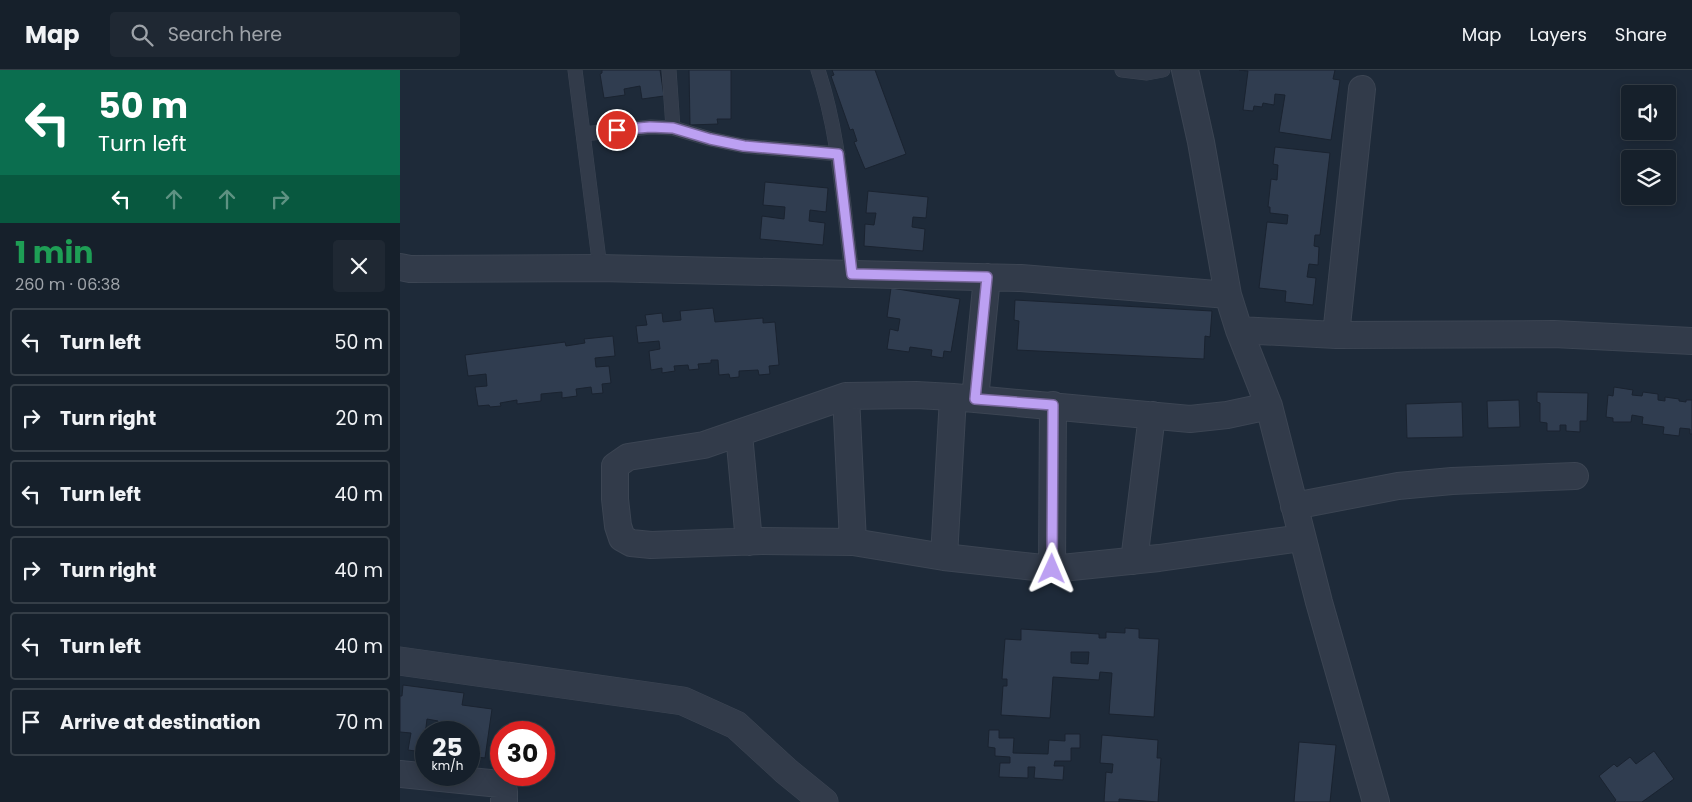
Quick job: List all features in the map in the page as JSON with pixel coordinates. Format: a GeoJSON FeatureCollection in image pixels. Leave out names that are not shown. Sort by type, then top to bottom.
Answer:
{"type":"FeatureCollection","features":[{"type":"Feature","properties":{"kind":"street"},"geometry":{"type":"LineString","coordinates":[[1185,70],[1201,142],[1228,296],[1239,330],[1269,406],[1302,538],[1376,802]]}},
{"type":"Feature","properties":{"kind":"street"},"geometry":{"type":"LineString","coordinates":[[1336,335],[1362,90]]}},
{"type":"Feature","properties":{"kind":"street"},"geometry":{"type":"LineString","coordinates":[[400,267],[410,269],[600,268],[1022,278],[1228,296]]}},
{"type":"Feature","properties":{"kind":"street"},"geometry":{"type":"LineString","coordinates":[[944,557],[964,398],[987,277]]}},
{"type":"Feature","properties":{"kind":"street"},"geometry":{"type":"LineString","coordinates":[[1239,330],[1336,335],[1554,334],[1692,341]]}},
{"type":"Feature","properties":{"kind":"street"},"geometry":{"type":"LineString","coordinates":[[1269,406],[1227,415],[1190,418],[964,398],[916,395],[846,396],[704,445],[628,457],[615,466],[615,499],[618,526],[622,538],[631,543],[651,545],[749,542],[853,542],[944,557],[1052,569],[1134,561],[1302,538]]}},
{"type":"Feature","properties":{"kind":"street"},"geometry":{"type":"LineString","coordinates":[[846,396],[853,542]]}},
{"type":"Feature","properties":{"kind":"street"},"geometry":{"type":"LineString","coordinates":[[1052,569],[1053,405]]}},
{"type":"Feature","properties":{"kind":"street"},"geometry":{"type":"LineString","coordinates":[[1134,561],[1152,414]]}},
{"type":"Feature","properties":{"kind":"street"},"geometry":{"type":"LineString","coordinates":[[739,434],[749,542]]}},
{"type":"Feature","properties":{"kind":"street"},"geometry":{"type":"LineString","coordinates":[[1294,506],[1398,486],[1452,481],[1575,476]]}},
{"type":"Feature","properties":{"kind":"street"},"geometry":{"type":"LineString","coordinates":[[400,661],[683,701],[736,726],[824,802]]}},
{"type":"Feature","properties":{"kind":"street"},"geometry":{"type":"LineString","coordinates":[[400,774],[500,784],[504,791],[504,802]]}},
{"type":"Feature","properties":{"kind":"lane"},"geometry":{"type":"LineString","coordinates":[[575,70],[600,268]]}},
{"type":"Feature","properties":{"kind":"lane"},"geometry":{"type":"LineString","coordinates":[[669,70],[673,128]]}},
{"type":"Feature","properties":{"kind":"lane"},"geometry":{"type":"LineString","coordinates":[[818,70],[827,96],[838,154],[852,274]]}},
{"type":"Feature","properties":{"kind":"lane"},"geometry":{"type":"LineString","coordinates":[[1122,70],[1147,73],[1164,70]]}},
{"type":"Feature","properties":{"kind":"lane"},"geometry":{"type":"LineString","coordinates":[[583,134],[650,127],[673,128],[710,139],[744,146],[838,154]]}},
{"type":"Feature","properties":{"kind":"building"},"geometry":{"type":"Polygon","coordinates":[[[602,70],[660,70],[664,96],[642,99],[640,86],[624,89],[625,95],[604,98],[600,74],[602,70]]]}},
{"type":"Feature","properties":{"kind":"building"},"geometry":{"type":"Polygon","coordinates":[[[689,70],[731,70],[731,119],[717,119],[718,124],[690,125],[689,70]]]}},
{"type":"Feature","properties":{"kind":"building"},"geometry":{"type":"Polygon","coordinates":[[[832,70],[875,70],[906,154],[865,169],[854,142],[857,141],[853,129],[850,130],[831,76],[834,75],[832,70]]]}},
{"type":"Feature","properties":{"kind":"building"},"geometry":{"type":"Polygon","coordinates":[[[1239,70],[1335,70],[1333,79],[1340,80],[1331,140],[1279,132],[1285,95],[1275,94],[1274,105],[1263,103],[1262,107],[1254,106],[1253,111],[1243,110],[1248,71],[1239,70]]]}},
{"type":"Feature","properties":{"kind":"building"},"geometry":{"type":"Polygon","coordinates":[[[1275,147],[1330,153],[1320,235],[1315,235],[1314,246],[1319,247],[1318,265],[1309,264],[1307,277],[1316,278],[1313,305],[1285,302],[1286,291],[1259,288],[1267,222],[1287,224],[1288,215],[1270,213],[1270,207],[1268,207],[1271,179],[1277,180],[1278,165],[1273,164],[1275,147]]]}},
{"type":"Feature","properties":{"kind":"building"},"geometry":{"type":"Polygon","coordinates":[[[765,182],[828,188],[826,212],[810,210],[809,221],[825,223],[823,245],[760,239],[762,216],[784,219],[785,207],[763,205],[765,182]]]}},
{"type":"Feature","properties":{"kind":"building"},"geometry":{"type":"Polygon","coordinates":[[[868,191],[928,197],[926,218],[913,217],[912,227],[925,229],[923,251],[864,246],[865,224],[874,225],[876,213],[866,213],[868,191]]]}},
{"type":"Feature","properties":{"kind":"building"},"geometry":{"type":"Polygon","coordinates":[[[891,288],[960,299],[951,352],[944,351],[943,358],[931,356],[932,350],[910,347],[909,352],[887,349],[890,329],[898,331],[900,319],[887,317],[891,288]]]}},
{"type":"Feature","properties":{"kind":"building"},"geometry":{"type":"Polygon","coordinates":[[[1015,300],[1212,311],[1210,337],[1205,336],[1204,359],[1017,350],[1019,321],[1014,320],[1015,300]]]}},
{"type":"Feature","properties":{"kind":"building"},"geometry":{"type":"Polygon","coordinates":[[[713,308],[715,322],[763,318],[763,323],[775,322],[779,365],[769,366],[770,374],[759,375],[758,370],[739,371],[739,377],[730,378],[729,374],[719,375],[718,360],[711,360],[711,363],[698,364],[699,369],[689,370],[688,365],[674,366],[675,371],[662,373],[662,368],[651,370],[649,351],[660,349],[659,341],[638,343],[636,326],[647,325],[645,315],[662,313],[663,322],[681,320],[680,311],[713,308]]]}},
{"type":"Feature","properties":{"kind":"building"},"geometry":{"type":"Polygon","coordinates":[[[613,336],[615,356],[595,358],[596,367],[609,366],[611,383],[602,384],[603,393],[592,394],[591,387],[576,389],[577,396],[562,398],[562,392],[541,394],[541,401],[517,404],[517,400],[500,403],[501,406],[478,406],[475,387],[487,386],[486,374],[468,376],[465,355],[565,342],[566,346],[585,343],[584,339],[613,336]]]}},
{"type":"Feature","properties":{"kind":"building"},"geometry":{"type":"Polygon","coordinates":[[[1614,387],[1633,390],[1632,395],[1642,396],[1643,392],[1658,394],[1658,400],[1665,401],[1665,397],[1686,402],[1686,400],[1692,400],[1692,434],[1690,434],[1690,429],[1680,428],[1679,436],[1663,434],[1664,427],[1642,424],[1643,417],[1632,415],[1631,422],[1613,422],[1613,418],[1606,417],[1608,395],[1613,396],[1614,387]]]}},
{"type":"Feature","properties":{"kind":"building"},"geometry":{"type":"Polygon","coordinates":[[[1537,392],[1588,393],[1587,421],[1580,421],[1580,432],[1566,431],[1566,425],[1560,425],[1560,431],[1547,431],[1547,423],[1540,422],[1540,403],[1537,402],[1537,392]]]}},
{"type":"Feature","properties":{"kind":"building"},"geometry":{"type":"Polygon","coordinates":[[[1519,400],[1520,427],[1488,428],[1487,401],[1519,400]]]}},
{"type":"Feature","properties":{"kind":"building"},"geometry":{"type":"Polygon","coordinates":[[[1462,402],[1463,437],[1407,438],[1406,404],[1462,402]]]}},
{"type":"Feature","properties":{"kind":"building"},"geometry":{"type":"Polygon","coordinates":[[[1125,628],[1139,629],[1139,638],[1159,639],[1154,717],[1109,714],[1112,673],[1100,672],[1099,680],[1053,677],[1050,718],[1001,715],[1003,686],[1007,686],[1007,679],[1002,679],[1005,639],[1021,640],[1021,629],[1099,634],[1099,638],[1106,638],[1106,632],[1125,633],[1125,628]],[[1071,652],[1071,663],[1088,664],[1089,652],[1071,652]]]}},
{"type":"Feature","properties":{"kind":"building"},"geometry":{"type":"Polygon","coordinates":[[[403,685],[464,693],[462,705],[492,709],[485,758],[480,757],[480,721],[438,721],[427,719],[427,721],[415,721],[415,751],[408,750],[411,733],[400,732],[400,696],[402,696],[403,685]]]}},
{"type":"Feature","properties":{"kind":"building"},"geometry":{"type":"Polygon","coordinates":[[[989,730],[999,730],[999,738],[1014,738],[1013,753],[1048,754],[1049,740],[1065,741],[1065,734],[1080,734],[1080,748],[1071,748],[1071,761],[1055,761],[1054,766],[1064,766],[1063,780],[1034,778],[1035,767],[1028,767],[1028,778],[999,777],[1000,763],[1010,763],[1010,757],[995,756],[995,748],[988,747],[989,730]]]}},
{"type":"Feature","properties":{"kind":"building"},"geometry":{"type":"Polygon","coordinates":[[[1102,735],[1158,740],[1157,758],[1161,758],[1158,802],[1119,799],[1119,802],[1104,802],[1106,772],[1112,773],[1113,764],[1100,763],[1102,735]]]}},
{"type":"Feature","properties":{"kind":"building"},"geometry":{"type":"Polygon","coordinates":[[[1299,742],[1336,745],[1330,802],[1294,802],[1299,742]]]}},
{"type":"Feature","properties":{"kind":"building"},"geometry":{"type":"Polygon","coordinates":[[[1654,751],[1674,779],[1642,802],[1614,802],[1616,800],[1599,776],[1614,764],[1617,767],[1630,757],[1636,764],[1654,751]]]}},
{"type":"Feature","properties":{"kind":"route"},"geometry":{"type":"LineString","coordinates":[[617,130],[650,127],[673,128],[710,139],[744,146],[838,154],[852,274],[987,277],[975,399],[1053,405],[1052,569]]}}]}
